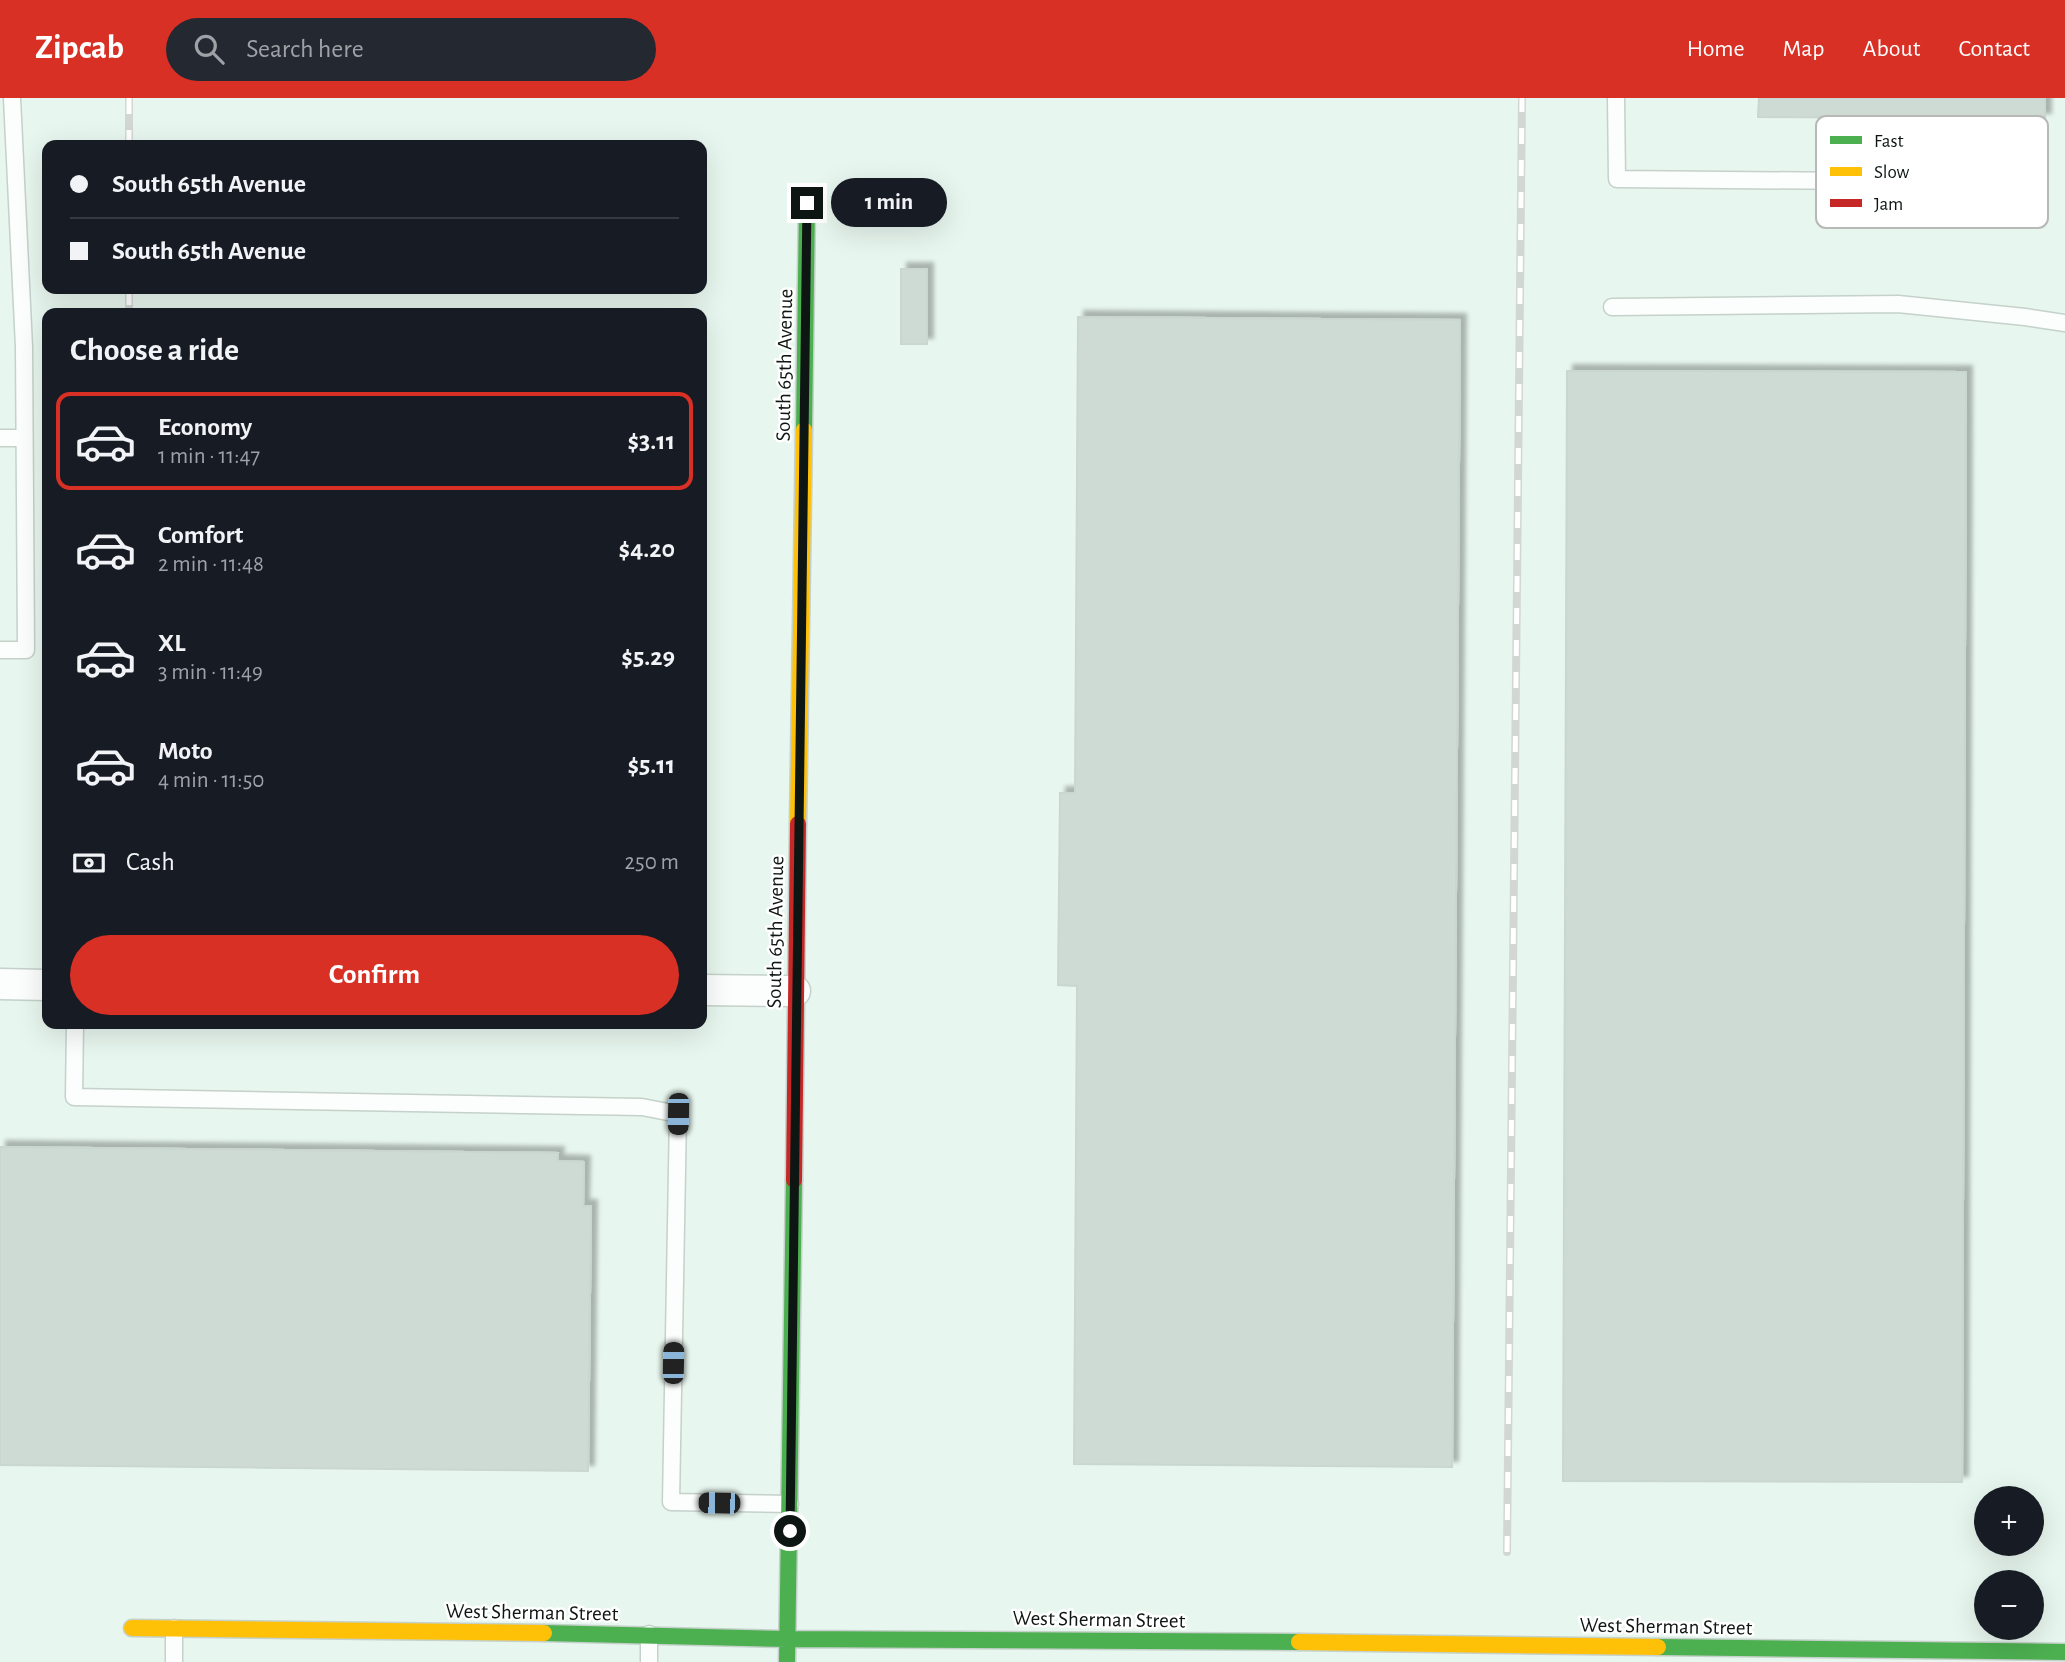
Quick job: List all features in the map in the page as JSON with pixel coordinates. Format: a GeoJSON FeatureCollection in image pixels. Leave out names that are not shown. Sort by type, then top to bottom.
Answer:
{"type":"FeatureCollection","features":[{"type":"Feature","properties":{"kind":"street","name":"South 65th Avenue"},"geometry":{"type":"LineString","coordinates":[[787,1662],[807,203]]}},
{"type":"Feature","properties":{"kind":"street"},"geometry":{"type":"LineString","coordinates":[[0,984],[42,985]]}},
{"type":"Feature","properties":{"kind":"street"},"geometry":{"type":"LineString","coordinates":[[707,990],[795,991]]}},
{"type":"Feature","properties":{"kind":"street","name":"West Sherman Street"},"geometry":{"type":"LineString","coordinates":[[132,1628],[649,1634],[787,1639],[1024,1639],[2065,1652]]}},
{"type":"Feature","properties":{"kind":"lane"},"geometry":{"type":"LineString","coordinates":[[0,650],[26,650],[24,347],[8,191],[12,98]]}},
{"type":"Feature","properties":{"kind":"lane"},"geometry":{"type":"LineString","coordinates":[[1616,98],[1617,180],[1816,181]]}},
{"type":"Feature","properties":{"kind":"lane"},"geometry":{"type":"LineString","coordinates":[[1612,307],[1898,304],[2065,323]]}},
{"type":"Feature","properties":{"kind":"lane"},"geometry":{"type":"LineString","coordinates":[[0,438],[24,438]]}},
{"type":"Feature","properties":{"kind":"lane"},"geometry":{"type":"LineString","coordinates":[[75,1029],[74,1097],[642,1107],[678,1114],[671,1502],[790,1504]]}},
{"type":"Feature","properties":{"kind":"lane"},"geometry":{"type":"LineString","coordinates":[[174,1628],[174,1662]]}},
{"type":"Feature","properties":{"kind":"lane"},"geometry":{"type":"LineString","coordinates":[[649,1634],[649,1662]]}},
{"type":"Feature","properties":{"kind":"building"},"geometry":{"type":"Polygon","coordinates":[[[1759,98],[2045,98],[2045,116],[1758,117],[1759,98]]]}},
{"type":"Feature","properties":{"kind":"building"},"geometry":{"type":"Polygon","coordinates":[[[901,269],[927,269],[927,344],[901,344],[901,269]]]}},
{"type":"Feature","properties":{"kind":"building"},"geometry":{"type":"Polygon","coordinates":[[[1078,317],[1460,320],[1452,1467],[1074,1464],[1077,986],[1058,985],[1060,793],[1075,793],[1078,317]]]}},
{"type":"Feature","properties":{"kind":"building"},"geometry":{"type":"Polygon","coordinates":[[[1567,371],[1966,372],[1962,1482],[1563,1481],[1567,371]]]}},
{"type":"Feature","properties":{"kind":"building"},"geometry":{"type":"Polygon","coordinates":[[[0,1147],[558,1153],[557,1161],[584,1162],[583,1206],[591,1206],[588,1471],[0,1465],[0,1147]]]}},
{"type":"Feature","properties":{"kind":"railway"},"geometry":{"type":"LineString","coordinates":[[129,98],[129,140]]}},
{"type":"Feature","properties":{"kind":"railway"},"geometry":{"type":"LineString","coordinates":[[1507,1552],[1522,98]]}},
{"type":"Feature","properties":{"kind":"railway"},"geometry":{"type":"LineString","coordinates":[[129,294],[129,308]]}},
{"type":"Feature","properties":{"kind":"traffic: fast"},"geometry":{"type":"LineString","coordinates":[[804,430],[807,203]]}},
{"type":"Feature","properties":{"kind":"traffic: fast"},"geometry":{"type":"LineString","coordinates":[[787,1662],[794,1180]]}},
{"type":"Feature","properties":{"kind":"traffic: fast"},"geometry":{"type":"LineString","coordinates":[[544,1633],[787,1639],[1299,1642]]}},
{"type":"Feature","properties":{"kind":"traffic: fast"},"geometry":{"type":"LineString","coordinates":[[1658,1647],[2065,1652]]}},
{"type":"Feature","properties":{"kind":"traffic: slow"},"geometry":{"type":"LineString","coordinates":[[798,824],[804,430]]}},
{"type":"Feature","properties":{"kind":"traffic: slow"},"geometry":{"type":"LineString","coordinates":[[132,1628],[544,1633]]}},
{"type":"Feature","properties":{"kind":"traffic: slow"},"geometry":{"type":"LineString","coordinates":[[1299,1642],[1658,1647]]}},
{"type":"Feature","properties":{"kind":"traffic: jam"},"geometry":{"type":"LineString","coordinates":[[794,1180],[798,824]]}},
{"type":"Feature","properties":{"kind":"route"},"geometry":{"type":"LineString","coordinates":[[790,1531],[807,203]]}}]}
